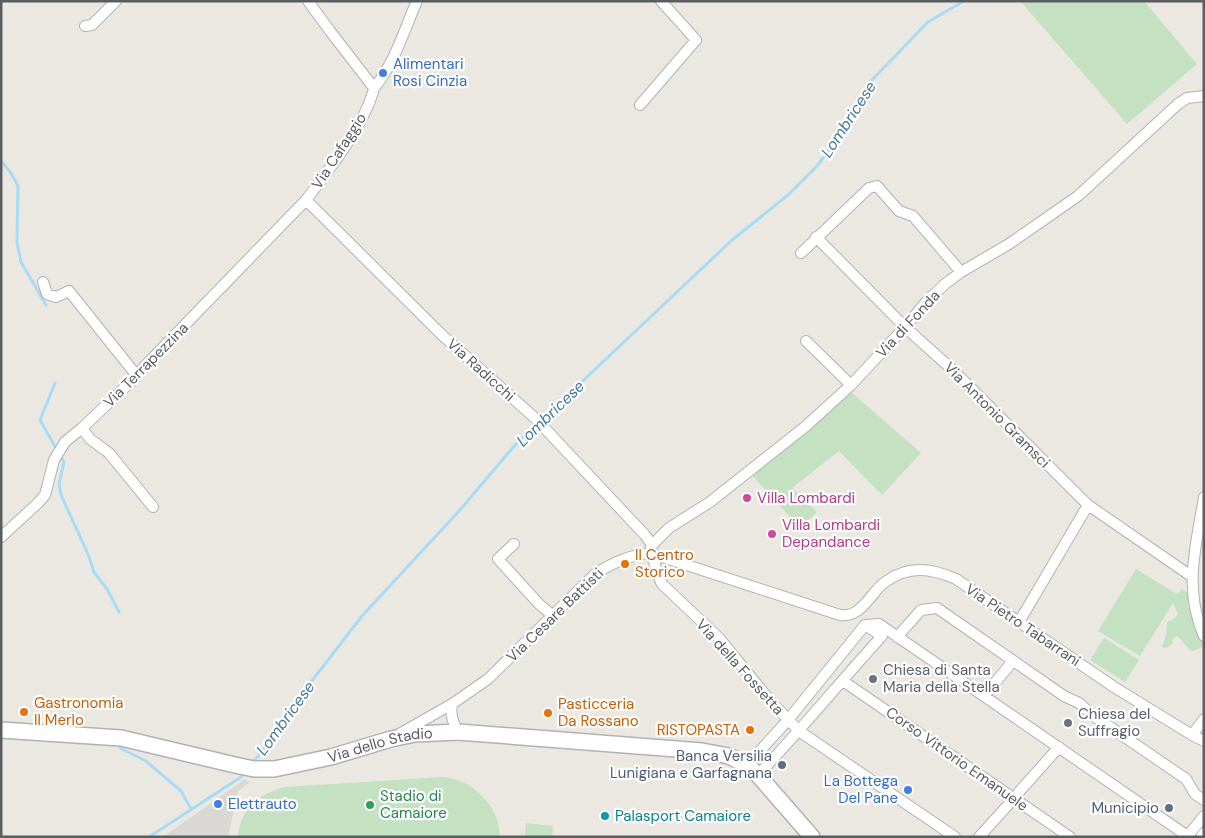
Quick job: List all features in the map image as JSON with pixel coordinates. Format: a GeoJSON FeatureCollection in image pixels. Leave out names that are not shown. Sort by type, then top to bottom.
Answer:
{"type":"FeatureCollection","features":[{"type":"Feature","properties":{"kind":"street"},"geometry":{"type":"LineString","coordinates":[[85,26],[92,25],[116,1]]}},
{"type":"Feature","properties":{"kind":"street"},"geometry":{"type":"LineString","coordinates":[[308,1],[374,88],[391,62],[417,1]]}},
{"type":"Feature","properties":{"kind":"street"},"geometry":{"type":"LineString","coordinates":[[640,105],[696,40],[661,1]]}},
{"type":"Feature","properties":{"kind":"street","name":"Via Cafaggio"},"geometry":{"type":"LineString","coordinates":[[306,200],[363,116],[371,100],[374,88]]}},
{"type":"Feature","properties":{"kind":"street","name":"Via di Fonda"},"geometry":{"type":"LineString","coordinates":[[651,549],[669,528],[710,502],[806,426],[851,385],[927,301],[961,272],[1009,244],[1078,196],[1178,104],[1187,98],[1204,96]]}},
{"type":"Feature","properties":{"kind":"street"},"geometry":{"type":"LineString","coordinates":[[801,252],[869,188],[876,186],[899,211],[914,216],[961,272]]}},
{"type":"Feature","properties":{"kind":"street","name":"Via Terrapezzina"},"geometry":{"type":"LineString","coordinates":[[1,537],[45,495],[54,460],[65,442],[137,376],[306,200]]}},
{"type":"Feature","properties":{"kind":"street","name":"Via Radicchi"},"geometry":{"type":"LineString","coordinates":[[306,200],[442,335],[549,432],[646,534],[651,549]]}},
{"type":"Feature","properties":{"kind":"street","name":"Via Antonio Gramsci"},"geometry":{"type":"LineString","coordinates":[[816,237],[905,327],[957,374],[1088,505],[1191,576]]}},
{"type":"Feature","properties":{"kind":"street"},"geometry":{"type":"LineString","coordinates":[[43,282],[46,294],[50,296],[56,297],[69,291],[137,376]]}},
{"type":"Feature","properties":{"kind":"street"},"geometry":{"type":"LineString","coordinates":[[806,341],[851,385]]}},
{"type":"Feature","properties":{"kind":"street"},"geometry":{"type":"LineString","coordinates":[[82,428],[90,439],[109,453],[153,507]]}},
{"type":"Feature","properties":{"kind":"street"},"geometry":{"type":"LineString","coordinates":[[1204,497],[1191,576],[1197,620],[1204,636]]}},
{"type":"Feature","properties":{"kind":"street"},"geometry":{"type":"LineString","coordinates":[[1019,622],[1088,505]]}},
{"type":"Feature","properties":{"kind":"street"},"geometry":{"type":"LineString","coordinates":[[514,544],[498,559],[539,604],[553,616]]}},
{"type":"Feature","properties":{"kind":"street"},"geometry":{"type":"LineString","coordinates":[[651,549],[840,615],[848,616],[855,613],[865,625],[882,636],[853,666],[843,681],[799,731],[752,770]]}},
{"type":"Feature","properties":{"kind":"street","name":"Via Cesare Battisti"},"geometry":{"type":"LineString","coordinates":[[391,738],[452,704],[488,679],[595,574],[606,567],[651,549]]}},
{"type":"Feature","properties":{"kind":"street","name":"Via della Fossetta"},"geometry":{"type":"LineString","coordinates":[[651,549],[657,575],[662,584],[719,638],[799,731],[955,837]]}},
{"type":"Feature","properties":{"kind":"street","name":"Via Pietro Tabarrani"},"geometry":{"type":"LineString","coordinates":[[855,613],[884,582],[901,573],[920,569],[938,571],[956,579],[1114,687],[1192,736],[1204,741]]}},
{"type":"Feature","properties":{"kind":"street"},"geometry":{"type":"LineString","coordinates":[[897,637],[921,610],[937,608],[1064,696],[1079,703],[1090,714],[1186,779],[1195,794],[1204,800]]}},
{"type":"Feature","properties":{"kind":"street"},"geometry":{"type":"LineString","coordinates":[[752,770],[788,720],[865,625],[880,624],[1188,836],[1204,816]]}},
{"type":"Feature","properties":{"kind":"street"},"geometry":{"type":"LineString","coordinates":[[984,696],[1013,661]]}},
{"type":"Feature","properties":{"kind":"street","name":"Corso Vittorio Emanuele"},"geometry":{"type":"LineString","coordinates":[[843,681],[1017,795],[1070,837]]}},
{"type":"Feature","properties":{"kind":"street"},"geometry":{"type":"LineString","coordinates":[[452,704],[450,712],[458,732]]}},
{"type":"Feature","properties":{"kind":"street"},"geometry":{"type":"LineString","coordinates":[[1192,736],[1204,719]]}},
{"type":"Feature","properties":{"kind":"street","name":"Via dello Stadio"},"geometry":{"type":"LineString","coordinates":[[1,730],[121,738],[254,769],[274,769],[324,759],[391,738],[415,734],[458,732],[702,751],[728,756],[752,770]]}},
{"type":"Feature","properties":{"kind":"street"},"geometry":{"type":"LineString","coordinates":[[979,837],[1059,747]]}},
{"type":"Feature","properties":{"kind":"street"},"geometry":{"type":"LineString","coordinates":[[752,770],[812,837]]}},
{"type":"Feature","properties":{"kind":"street"},"geometry":{"type":"LineString","coordinates":[[1201,837],[1204,833]]}},
{"type":"Feature","properties":{"kind":"shaded area"},"geometry":{"type":"Polygon","coordinates":[[[245,779],[249,783],[238,791],[228,837],[163,837],[245,779]]]}},
{"type":"Feature","properties":{"kind":"green space"},"geometry":{"type":"Polygon","coordinates":[[[1144,1],[1197,64],[1127,124],[1021,2],[1144,1]]]}},
{"type":"Feature","properties":{"kind":"green space"},"geometry":{"type":"Polygon","coordinates":[[[851,392],[921,453],[882,495],[839,451],[792,488],[817,512],[800,528],[751,474],[804,434],[851,392]]]}},
{"type":"Feature","properties":{"kind":"green space"},"geometry":{"type":"Polygon","coordinates":[[[1136,569],[1177,594],[1182,589],[1189,594],[1188,607],[1191,610],[1195,607],[1201,608],[1204,616],[1204,647],[1192,651],[1177,636],[1173,639],[1172,644],[1166,648],[1162,647],[1166,635],[1167,622],[1174,619],[1178,614],[1173,603],[1140,656],[1098,631],[1136,569]]]}},
{"type":"Feature","properties":{"kind":"green space"},"geometry":{"type":"Polygon","coordinates":[[[1104,638],[1139,660],[1125,682],[1090,660],[1104,638]]]}},
{"type":"Feature","properties":{"kind":"green space","name":"Stadio di Camaiore"},"geometry":{"type":"Polygon","coordinates":[[[442,777],[464,783],[482,796],[490,805],[495,815],[500,837],[238,837],[242,819],[252,804],[259,798],[285,787],[442,777]]]}},
{"type":"Feature","properties":{"kind":"green space"},"geometry":{"type":"Polygon","coordinates":[[[526,823],[553,826],[552,837],[525,837],[526,823]]]}},
{"type":"Feature","properties":{"kind":"waterway","name":"Lombricese"},"geometry":{"type":"LineString","coordinates":[[252,763],[275,736],[291,708],[362,616],[460,510],[515,445],[732,240],[788,195],[817,166],[838,138],[870,82],[928,22],[964,1]]}},
{"type":"Feature","properties":{"kind":"waterway"},"geometry":{"type":"LineString","coordinates":[[1,161],[11,173],[18,186],[17,243],[21,262],[46,305]]}},
{"type":"Feature","properties":{"kind":"waterway"},"geometry":{"type":"LineString","coordinates":[[55,383],[40,420],[57,450]]}},
{"type":"Feature","properties":{"kind":"waterway"},"geometry":{"type":"LineString","coordinates":[[60,455],[64,462],[59,484],[61,495],[88,554],[94,572],[107,589],[119,612]]}},
{"type":"Feature","properties":{"kind":"waterway"},"geometry":{"type":"LineString","coordinates":[[120,748],[146,761],[181,791],[191,809]]}},
{"type":"Feature","properties":{"kind":"waterway","name":"Lombricese"},"geometry":{"type":"LineString","coordinates":[[149,837],[241,777],[245,772]]}},
{"type":"Feature","properties":{"kind":"place","name":"Alimentari Rosi Cinzia"},"geometry":{"type":"Point","coordinates":[383,73]}},
{"type":"Feature","properties":{"kind":"place","name":"Villa Lombardi"},"geometry":{"type":"Point","coordinates":[747,498]}},
{"type":"Feature","properties":{"kind":"place","name":"Villa Lombardi Depandance"},"geometry":{"type":"Point","coordinates":[772,534]}},
{"type":"Feature","properties":{"kind":"place","name":"Il Centro Storico"},"geometry":{"type":"Point","coordinates":[625,564]}},
{"type":"Feature","properties":{"kind":"place","name":"Chiesa di Santa Maria della Stella"},"geometry":{"type":"Point","coordinates":[873,679]}},
{"type":"Feature","properties":{"kind":"place","name":"Gastronomia Il Merlo"},"geometry":{"type":"Point","coordinates":[24,712]}},
{"type":"Feature","properties":{"kind":"place","name":"Pasticceria Da Rossano"},"geometry":{"type":"Point","coordinates":[548,713]}},
{"type":"Feature","properties":{"kind":"place","name":"Chiesa del Suffragio"},"geometry":{"type":"Point","coordinates":[1068,723]}},
{"type":"Feature","properties":{"kind":"place","name":"RISTOPASTA"},"geometry":{"type":"Point","coordinates":[750,730]}},
{"type":"Feature","properties":{"kind":"place","name":"Banca Versilia Lunigiana e Garfagnana"},"geometry":{"type":"Point","coordinates":[782,765]}},
{"type":"Feature","properties":{"kind":"place","name":"La Bottega Del Pane"},"geometry":{"type":"Point","coordinates":[908,790]}},
{"type":"Feature","properties":{"kind":"place","name":"Elettrauto"},"geometry":{"type":"Point","coordinates":[218,804]}},
{"type":"Feature","properties":{"kind":"place","name":"Stadio di Camaiore"},"geometry":{"type":"Point","coordinates":[370,805]}},
{"type":"Feature","properties":{"kind":"place","name":"Municipio"},"geometry":{"type":"Point","coordinates":[1169,808]}},
{"type":"Feature","properties":{"kind":"place","name":"Palasport Camaiore"},"geometry":{"type":"Point","coordinates":[605,816]}}]}
